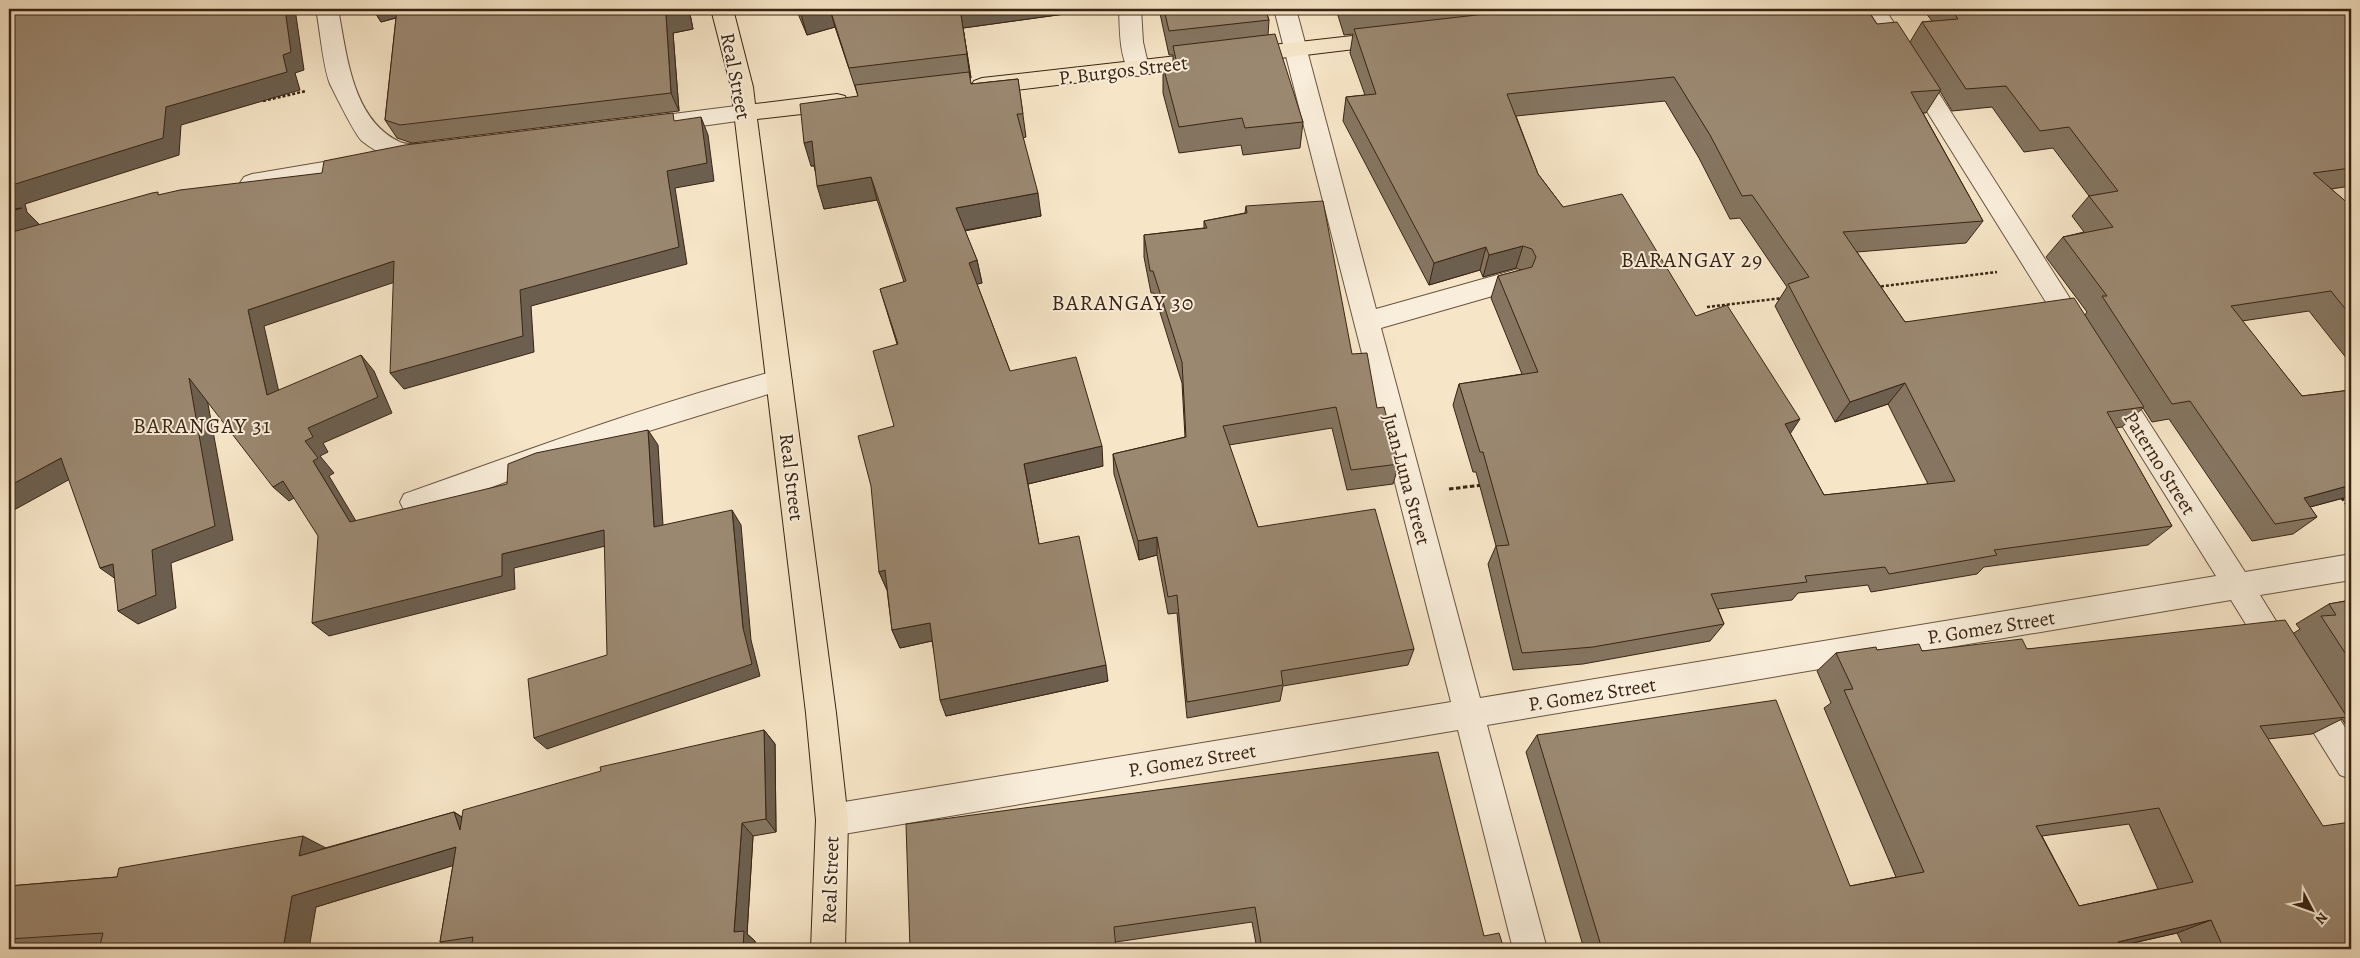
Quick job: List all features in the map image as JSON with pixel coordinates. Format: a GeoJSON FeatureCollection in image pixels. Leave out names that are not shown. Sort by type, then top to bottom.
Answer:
{"type":"FeatureCollection","features":[{"type":"Feature","properties":{"kind":"main road","name":"Real Street"},"geometry":{"type":"LineString","coordinates":[[722,9],[742,87],[821,713],[832,820],[828,949]]}},
{"type":"Feature","properties":{"kind":"main road","name":"P. Burgos Street"},"geometry":{"type":"LineString","coordinates":[[961,88],[1404,37]]}},
{"type":"Feature","properties":{"kind":"main road"},"geometry":{"type":"LineString","coordinates":[[744,113],[853,101]]}},
{"type":"Feature","properties":{"kind":"street"},"geometry":{"type":"LineString","coordinates":[[327,9],[341,83],[369,134],[395,150],[412,153]]}},
{"type":"Feature","properties":{"kind":"street"},"geometry":{"type":"LineString","coordinates":[[1130,9],[1132,42],[1138,68]]}},
{"type":"Feature","properties":{"kind":"street","name":"Juan Luna Street"},"geometry":{"type":"LineString","coordinates":[[1285,9],[1530,949]]}},
{"type":"Feature","properties":{"kind":"street","name":"Paterno Street"},"geometry":{"type":"LineString","coordinates":[[1874,9],[2351,764]]}},
{"type":"Feature","properties":{"kind":"street"},"geometry":{"type":"LineString","coordinates":[[646,125],[744,113]]}},
{"type":"Feature","properties":{"kind":"street"},"geometry":{"type":"LineString","coordinates":[[231,186],[268,181],[412,153],[451,149]]}},
{"type":"Feature","properties":{"kind":"street"},"geometry":{"type":"LineString","coordinates":[[1366,322],[1515,280]]}},
{"type":"Feature","properties":{"kind":"street"},"geometry":{"type":"LineString","coordinates":[[414,502],[436,496],[574,442],[694,404],[780,381]]}},
{"type":"Feature","properties":{"kind":"street","name":"P. Gomez Street"},"geometry":{"type":"LineString","coordinates":[[832,820],[2351,568]]}},
{"type":"Feature","properties":{"kind":"path"},"geometry":{"type":"LineString","coordinates":[[256,102],[341,83]]}},
{"type":"Feature","properties":{"kind":"path"},"geometry":{"type":"LineString","coordinates":[[1872,287],[2037,268]]}},
{"type":"Feature","properties":{"kind":"path"},"geometry":{"type":"LineString","coordinates":[[1708,307],[1785,298]]}},
{"type":"Feature","properties":{"kind":"path"},"geometry":{"type":"LineString","coordinates":[[1411,494],[1487,485]]}},
{"type":"Feature","properties":{"kind":"path"},"geometry":{"type":"LineString","coordinates":[[2340,495],[2351,510]]}},
{"type":"Feature","properties":{"kind":"building"},"geometry":{"type":"Polygon","coordinates":[[[9,9],[285,9],[291,52],[283,55],[287,72],[166,107],[163,138],[9,186],[9,9]]]}},
{"type":"Feature","properties":{"kind":"building"},"geometry":{"type":"Polygon","coordinates":[[[397,9],[685,9],[686,11],[666,15],[671,93],[400,125],[385,120],[397,9]]]}},
{"type":"Feature","properties":{"kind":"building"},"geometry":{"type":"Polygon","coordinates":[[[830,9],[960,9],[967,54],[849,68],[830,9]]]}},
{"type":"Feature","properties":{"kind":"building"},"geometry":{"type":"Polygon","coordinates":[[[1164,9],[1265,9],[1269,20],[1169,31],[1164,9]]]}},
{"type":"Feature","properties":{"kind":"building"},"geometry":{"type":"Polygon","coordinates":[[[1347,9],[1369,9],[1348,11],[1347,9]]]}},
{"type":"Feature","properties":{"kind":"building"},"geometry":{"type":"Polygon","coordinates":[[[1529,9],[1867,9],[1877,24],[1897,22],[1941,90],[1911,92],[1983,221],[1843,232],[1905,322],[2074,298],[2144,407],[2107,412],[2172,526],[1994,550],[1997,555],[1889,574],[1885,567],[1805,576],[1807,582],[1711,594],[1724,624],[1593,647],[1522,653],[1496,546],[1509,545],[1483,452],[1480,452],[1459,384],[1538,372],[1498,276],[1532,267],[1536,257],[1532,249],[1523,246],[1489,255],[1486,247],[1434,263],[1346,97],[1376,94],[1354,29],[1529,9]],[[1674,77],[1507,94],[1538,174],[1563,207],[1622,194],[1696,316],[1727,305],[1800,419],[1785,424],[1824,495],[1955,481],[1905,383],[1850,402],[1788,284],[1809,277],[1752,195],[1742,196],[1710,135],[1674,77]]]}},
{"type":"Feature","properties":{"kind":"building"},"geometry":{"type":"Polygon","coordinates":[[[1951,9],[2351,9],[2351,168],[2313,173],[2351,206],[2351,316],[2331,291],[2231,306],[2302,396],[2351,390],[2351,485],[2304,498],[2317,517],[2275,524],[2190,401],[2172,404],[2102,296],[2107,296],[2063,237],[2113,227],[2089,196],[2118,191],[2069,127],[2040,131],[2006,86],[1966,89],[1922,22],[1958,19],[1951,9]]]}},
{"type":"Feature","properties":{"kind":"building"},"geometry":{"type":"Polygon","coordinates":[[[1275,34],[1303,122],[1245,128],[1242,118],[1179,127],[1163,66],[1177,64],[1173,46],[1275,34]]]}},
{"type":"Feature","properties":{"kind":"building"},"geometry":{"type":"Polygon","coordinates":[[[969,72],[971,84],[1018,79],[1023,114],[1017,114],[1038,193],[956,208],[977,260],[969,263],[1010,371],[1076,357],[1102,446],[1024,464],[1039,544],[1079,536],[1106,665],[940,700],[930,623],[892,630],[885,570],[879,572],[871,486],[858,436],[894,426],[873,351],[898,344],[880,289],[906,281],[871,177],[817,186],[812,141],[804,143],[800,104],[858,96],[855,85],[969,72]]]}},
{"type":"Feature","properties":{"kind":"building"},"geometry":{"type":"Polygon","coordinates":[[[673,113],[674,121],[701,117],[707,163],[667,171],[679,247],[520,290],[523,336],[390,373],[394,261],[248,310],[267,395],[361,355],[378,397],[308,428],[313,437],[305,441],[318,458],[313,461],[350,522],[507,484],[508,464],[536,453],[648,430],[654,527],[732,510],[743,628],[752,664],[534,738],[528,679],[607,655],[604,530],[502,554],[502,576],[312,623],[318,536],[283,481],[273,487],[189,378],[215,526],[152,550],[156,595],[118,611],[113,564],[100,568],[61,458],[9,486],[9,233],[152,193],[158,192],[158,195],[180,190],[322,173],[324,161],[405,145],[673,113]]]}},
{"type":"Feature","properties":{"kind":"building"},"geometry":{"type":"Polygon","coordinates":[[[9,196],[12,209],[22,208],[9,212],[9,196]]]}},
{"type":"Feature","properties":{"kind":"building"},"geometry":{"type":"Polygon","coordinates":[[[1323,201],[1352,354],[1367,353],[1377,408],[1384,407],[1399,464],[1351,470],[1336,407],[1223,426],[1258,527],[1375,509],[1414,649],[1281,671],[1283,685],[1187,702],[1177,595],[1168,597],[1157,537],[1138,541],[1113,454],[1186,437],[1182,362],[1153,271],[1150,271],[1144,235],[1207,228],[1204,221],[1247,213],[1246,206],[1323,201]]]}},
{"type":"Feature","properties":{"kind":"building"},"geometry":{"type":"Polygon","coordinates":[[[2351,600],[2351,662],[2321,616],[2336,615],[2329,604],[2351,600]]]}},
{"type":"Feature","properties":{"kind":"building"},"geometry":{"type":"Polygon","coordinates":[[[2285,620],[2347,717],[2260,726],[2323,826],[2351,822],[2351,949],[2224,949],[2211,920],[2118,942],[2121,949],[1602,949],[1537,735],[1776,700],[1850,886],[1924,872],[1844,690],[1853,689],[1836,653],[1876,647],[1877,650],[1919,644],[1922,651],[2022,639],[2027,649],[2285,620]],[[2159,808],[2036,826],[2079,906],[2193,882],[2159,808]]]}},
{"type":"Feature","properties":{"kind":"building"},"geometry":{"type":"Polygon","coordinates":[[[764,730],[766,819],[742,823],[734,932],[744,931],[743,949],[471,949],[473,937],[440,942],[456,847],[292,896],[283,949],[99,949],[103,933],[9,939],[9,886],[117,877],[119,868],[303,836],[299,856],[454,812],[460,830],[463,810],[601,771],[600,767],[764,730]]]}},
{"type":"Feature","properties":{"kind":"building"},"geometry":{"type":"Polygon","coordinates":[[[1438,752],[1484,936],[1499,933],[1504,949],[1262,949],[1255,907],[1114,927],[1116,949],[910,949],[906,824],[1438,752]]]}},
{"type":"Feature","properties":{"kind":"district","name":"BARANGAY 29"},"geometry":{"type":"Point","coordinates":[1692,259]}},
{"type":"Feature","properties":{"kind":"district","name":"BARANGAY 30"},"geometry":{"type":"Point","coordinates":[1123,302]}},
{"type":"Feature","properties":{"kind":"district","name":"BARANGAY 31"},"geometry":{"type":"Point","coordinates":[202,425]}}]}
